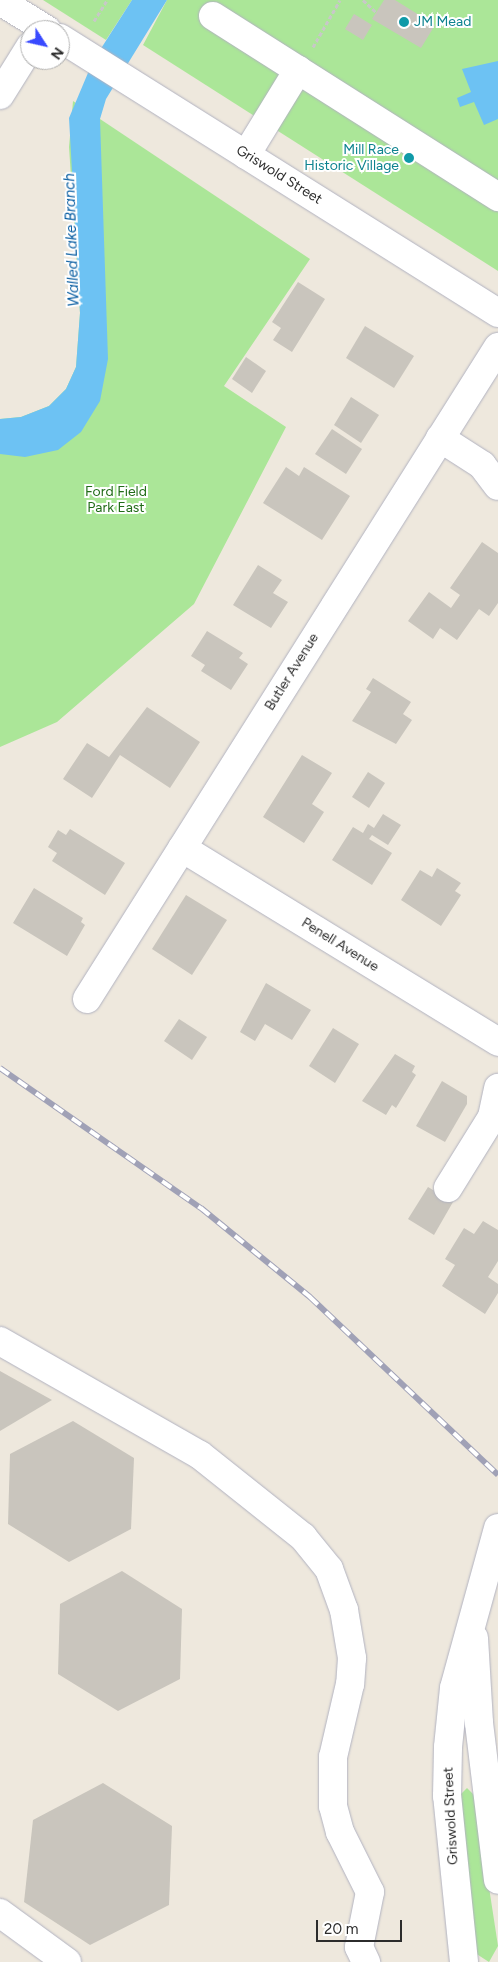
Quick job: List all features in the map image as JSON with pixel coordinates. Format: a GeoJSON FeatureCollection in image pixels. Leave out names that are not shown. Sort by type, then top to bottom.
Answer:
{"type":"FeatureCollection","features":[{"type":"Feature","properties":{"kind":"street","name":"Griswold Street"},"geometry":{"type":"LineString","coordinates":[[0,1],[26,20]]}},
{"type":"Feature","properties":{"kind":"street"},"geometry":{"type":"LineString","coordinates":[[213,16],[498,197]]}},
{"type":"Feature","properties":{"kind":"street","name":"Griswold Street"},"geometry":{"type":"LineString","coordinates":[[70,48],[136,86],[498,313]]}},
{"type":"Feature","properties":{"kind":"street"},"geometry":{"type":"LineString","coordinates":[[0,95],[22,70]]}},
{"type":"Feature","properties":{"kind":"street"},"geometry":{"type":"LineString","coordinates":[[246,155],[298,70]]}},
{"type":"Feature","properties":{"kind":"street","name":"Butler Avenue"},"geometry":{"type":"LineString","coordinates":[[87,998],[498,347]]}},
{"type":"Feature","properties":{"kind":"street"},"geometry":{"type":"LineString","coordinates":[[440,438],[482,465],[498,486]]}},
{"type":"Feature","properties":{"kind":"street","name":"Penell Avenue"},"geometry":{"type":"LineString","coordinates":[[182,848],[498,1042]]}},
{"type":"Feature","properties":{"kind":"street"},"geometry":{"type":"LineString","coordinates":[[448,1188],[492,1117],[498,1088]]}},
{"type":"Feature","properties":{"kind":"street"},"geometry":{"type":"LineString","coordinates":[[0,1341],[200,1456],[302,1537],[329,1569],[344,1610],[352,1658],[350,1684],[333,1757],[333,1806],[340,1832],[370,1892],[359,1947],[366,1962]]}},
{"type":"Feature","properties":{"kind":"street","name":"Griswold Street"},"geometry":{"type":"LineString","coordinates":[[464,1962],[447,1796],[454,1688],[473,1612],[498,1528]]}},
{"type":"Feature","properties":{"kind":"street","name":"Griswold Street"},"geometry":{"type":"LineString","coordinates":[[473,1612],[479,1724],[498,1880]]}},
{"type":"Feature","properties":{"kind":"street"},"geometry":{"type":"LineString","coordinates":[[0,1913],[67,1962]]}},
{"type":"Feature","properties":{"kind":"path"},"geometry":{"type":"LineString","coordinates":[[94,21],[107,0]]}},
{"type":"Feature","properties":{"kind":"path"},"geometry":{"type":"LineString","coordinates":[[298,70],[340,0]]}},
{"type":"Feature","properties":{"kind":"path"},"geometry":{"type":"LineString","coordinates":[[363,0],[376,12]]}},
{"type":"Feature","properties":{"kind":"green space"},"geometry":{"type":"Polygon","coordinates":[[[43,0],[132,0],[106,40],[43,0]]]}},
{"type":"Feature","properties":{"kind":"green space","name":"Mill Race Historic Village"},"geometry":{"type":"Polygon","coordinates":[[[167,0],[498,0],[498,271],[143,45],[167,0]]]}},
{"type":"Feature","properties":{"kind":"green space","name":"Ford Field Park East"},"geometry":{"type":"Polygon","coordinates":[[[73,101],[310,259],[224,386],[286,427],[194,604],[57,722],[0,747],[0,419],[21,417],[49,406],[66,389],[76,367],[80,313],[69,147],[73,101]]]}},
{"type":"Feature","properties":{"kind":"green space"},"geometry":{"type":"Polygon","coordinates":[[[467,1788],[475,1796],[498,1946],[489,1962],[475,1953],[459,1796],[467,1788]]]}},
{"type":"Feature","properties":{"kind":"water"},"geometry":{"type":"Polygon","coordinates":[[[132,0],[167,0],[106,99],[100,119],[108,359],[100,401],[81,432],[58,450],[25,457],[0,454],[0,419],[21,417],[49,406],[66,389],[76,367],[80,313],[69,118],[93,61],[132,0]]]}},
{"type":"Feature","properties":{"kind":"water"},"geometry":{"type":"Polygon","coordinates":[[[498,61],[498,119],[484,125],[474,102],[460,107],[457,98],[471,92],[462,69],[498,61]]]}},
{"type":"Feature","properties":{"kind":"building","name":"JM Mead"},"geometry":{"type":"Polygon","coordinates":[[[384,0],[395,0],[435,25],[421,48],[372,19],[384,0]]]}},
{"type":"Feature","properties":{"kind":"building"},"geometry":{"type":"Polygon","coordinates":[[[354,14],[372,25],[363,40],[345,29],[354,14]]]}},
{"type":"Feature","properties":{"kind":"building"},"geometry":{"type":"Polygon","coordinates":[[[298,282],[325,299],[292,352],[273,340],[281,328],[272,322],[298,282]]]}},
{"type":"Feature","properties":{"kind":"building"},"geometry":{"type":"Polygon","coordinates":[[[365,326],[414,356],[394,388],[346,358],[365,326]]]}},
{"type":"Feature","properties":{"kind":"building"},"geometry":{"type":"Polygon","coordinates":[[[246,357],[266,371],[252,393],[232,379],[246,357]]]}},
{"type":"Feature","properties":{"kind":"building"},"geometry":{"type":"Polygon","coordinates":[[[351,397],[379,415],[361,443],[334,425],[351,397]]]}},
{"type":"Feature","properties":{"kind":"building"},"geometry":{"type":"Polygon","coordinates":[[[332,429],[362,449],[346,474],[315,454],[332,429]]]}},
{"type":"Feature","properties":{"kind":"building"},"geometry":{"type":"Polygon","coordinates":[[[286,467],[299,476],[304,467],[350,496],[322,540],[263,503],[286,467]]]}},
{"type":"Feature","properties":{"kind":"building"},"geometry":{"type":"Polygon","coordinates":[[[482,542],[498,553],[498,603],[489,616],[479,609],[457,640],[440,628],[433,639],[408,621],[429,592],[451,608],[460,595],[450,588],[482,542]]]}},
{"type":"Feature","properties":{"kind":"building"},"geometry":{"type":"Polygon","coordinates":[[[258,565],[282,580],[273,593],[288,602],[271,628],[233,605],[258,565]]]}},
{"type":"Feature","properties":{"kind":"building"},"geometry":{"type":"Polygon","coordinates":[[[207,631],[243,653],[239,658],[248,664],[231,690],[201,671],[205,665],[191,656],[207,631]]]}},
{"type":"Feature","properties":{"kind":"building"},"geometry":{"type":"Polygon","coordinates":[[[373,678],[411,702],[403,714],[412,720],[396,744],[352,721],[371,692],[366,689],[373,678]]]}},
{"type":"Feature","properties":{"kind":"building"},"geometry":{"type":"Polygon","coordinates":[[[147,707],[200,742],[170,788],[120,755],[92,798],[63,779],[87,743],[109,757],[147,707]]]}},
{"type":"Feature","properties":{"kind":"building"},"geometry":{"type":"Polygon","coordinates":[[[302,755],[332,773],[312,804],[324,812],[304,843],[263,817],[302,755]]]}},
{"type":"Feature","properties":{"kind":"building"},"geometry":{"type":"Polygon","coordinates":[[[368,772],[385,783],[369,808],[352,797],[368,772]]]}},
{"type":"Feature","properties":{"kind":"building"},"geometry":{"type":"Polygon","coordinates":[[[383,814],[401,825],[388,845],[372,835],[369,839],[392,853],[372,885],[332,860],[353,827],[363,833],[368,824],[374,828],[383,814]]]}},
{"type":"Feature","properties":{"kind":"building"},"geometry":{"type":"Polygon","coordinates":[[[70,829],[125,863],[105,895],[52,861],[57,853],[48,847],[58,830],[66,835],[70,829]]]}},
{"type":"Feature","properties":{"kind":"building"},"geometry":{"type":"Polygon","coordinates":[[[437,868],[461,883],[455,891],[461,895],[441,926],[401,900],[420,870],[432,877],[437,868]]]}},
{"type":"Feature","properties":{"kind":"building"},"geometry":{"type":"Polygon","coordinates":[[[34,888],[83,918],[81,922],[85,925],[67,956],[13,923],[34,888]]]}},
{"type":"Feature","properties":{"kind":"building"},"geometry":{"type":"Polygon","coordinates":[[[186,895],[227,920],[192,975],[152,949],[186,895]]]}},
{"type":"Feature","properties":{"kind":"building"},"geometry":{"type":"Polygon","coordinates":[[[266,983],[311,1010],[292,1040],[265,1024],[255,1041],[240,1032],[266,983]]]}},
{"type":"Feature","properties":{"kind":"building"},"geometry":{"type":"Polygon","coordinates":[[[179,1019],[207,1037],[192,1060],[164,1041],[179,1019]]]}},
{"type":"Feature","properties":{"kind":"building"},"geometry":{"type":"Polygon","coordinates":[[[333,1028],[359,1044],[335,1083],[309,1066],[333,1028]]]}},
{"type":"Feature","properties":{"kind":"building"},"geometry":{"type":"Polygon","coordinates":[[[395,1054],[415,1066],[412,1072],[416,1075],[396,1108],[392,1105],[386,1115],[362,1101],[395,1054]]]}},
{"type":"Feature","properties":{"kind":"building"},"geometry":{"type":"Polygon","coordinates":[[[442,1081],[467,1096],[467,1104],[445,1142],[416,1126],[442,1081]]]}},
{"type":"Feature","properties":{"kind":"building"},"geometry":{"type":"Polygon","coordinates":[[[428,1187],[453,1202],[434,1235],[408,1219],[428,1187]]]}},
{"type":"Feature","properties":{"kind":"building"},"geometry":{"type":"Polygon","coordinates":[[[483,1221],[498,1230],[498,1261],[488,1277],[498,1284],[498,1293],[485,1314],[442,1286],[455,1265],[445,1259],[464,1228],[474,1234],[483,1221]]]}},
{"type":"Feature","properties":{"kind":"building"},"geometry":{"type":"Polygon","coordinates":[[[0,1371],[52,1400],[0,1431],[0,1371]]]}},
{"type":"Feature","properties":{"kind":"building"},"geometry":{"type":"Polygon","coordinates":[[[73,1421],[134,1458],[131,1529],[69,1562],[8,1524],[10,1454],[73,1421]]]}},
{"type":"Feature","properties":{"kind":"building"},"geometry":{"type":"Polygon","coordinates":[[[122,1571],[182,1609],[180,1679],[118,1711],[58,1674],[60,1604],[122,1571]]]}},
{"type":"Feature","properties":{"kind":"building"},"geometry":{"type":"Polygon","coordinates":[[[103,1783],[172,1826],[169,1905],[90,1945],[24,1902],[33,1820],[103,1783]]]}},
{"type":"Feature","properties":{"kind":"railway"},"geometry":{"type":"LineString","coordinates":[[0,1068],[201,1208],[310,1297],[498,1475]]}},
{"type":"Feature","properties":{"kind":"place","name":"JM Mead"},"geometry":{"type":"Point","coordinates":[404,22]}},
{"type":"Feature","properties":{"kind":"place","name":"Mill Race Historic Village"},"geometry":{"type":"Point","coordinates":[409,158]}},
{"type":"Feature","properties":{"kind":"water label","name":"Walled Lake Branch"},"geometry":{"type":"Point","coordinates":[72,240]}}]}
